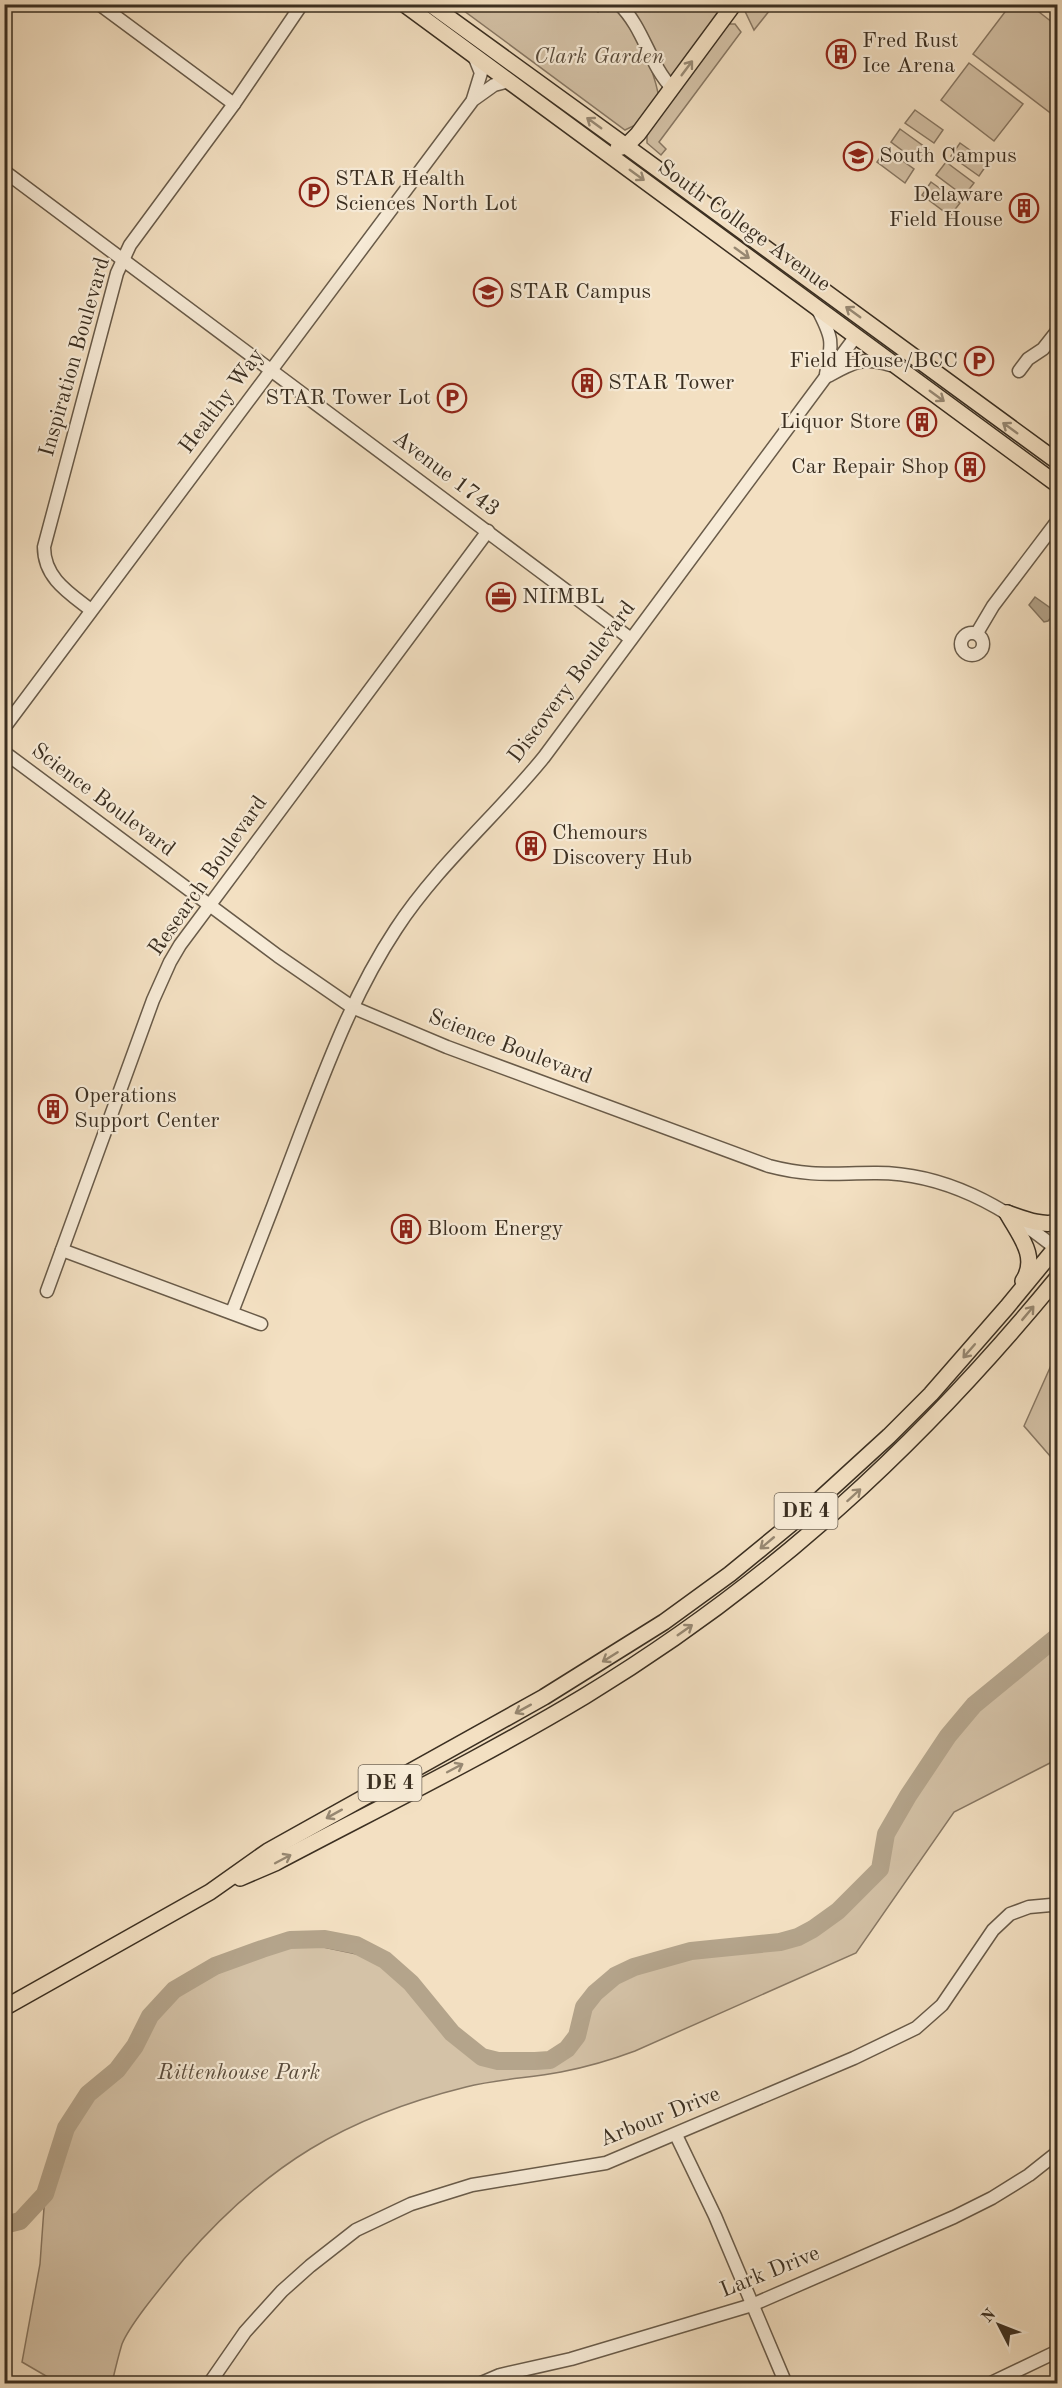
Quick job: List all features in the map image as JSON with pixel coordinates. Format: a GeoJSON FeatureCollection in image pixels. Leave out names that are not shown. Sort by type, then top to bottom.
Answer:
{"type":"FeatureCollection","features":[{"type":"Feature","properties":{"kind":"main road","name":"South College Avenue"},"geometry":{"type":"LineString","coordinates":[[404,4],[1058,485]]}},
{"type":"Feature","properties":{"kind":"main road","name":"South College Avenue"},"geometry":{"type":"LineString","coordinates":[[430,4],[1058,462]]}},
{"type":"Feature","properties":{"kind":"main road"},"geometry":{"type":"LineString","coordinates":[[604,151],[626,146],[734,4]]}},
{"type":"Feature","properties":{"kind":"main road"},"geometry":{"type":"LineString","coordinates":[[1007,1213],[1037,1222],[1052,1224],[1058,1222]]}},
{"type":"Feature","properties":{"kind":"main road"},"geometry":{"type":"LineString","coordinates":[[1007,1213],[1027,1247],[1030,1259],[1029,1273],[1008,1307]]}},
{"type":"Feature","properties":{"kind":"main road","name":"DE 4"},"geometry":{"type":"LineString","coordinates":[[210,1892],[268,1851],[573,1680],[664,1622],[717,1584],[808,1510],[889,1436],[931,1394],[1057,1248]]}},
{"type":"Feature","properties":{"kind":"main road","name":"DE 4"},"geometry":{"type":"LineString","coordinates":[[4,2008],[210,1892],[275,1863],[584,1697],[716,1608],[810,1533],[892,1460],[957,1394],[1058,1277]]}},
{"type":"Feature","properties":{"kind":"street"},"geometry":{"type":"LineString","coordinates":[[99,4],[234,104]]}},
{"type":"Feature","properties":{"kind":"street","name":"Inspiration Boulevard"},"geometry":{"type":"LineString","coordinates":[[92,610],[66,591],[50,574],[44,557],[44,547],[122,259],[234,104],[302,4]]}},
{"type":"Feature","properties":{"kind":"street"},"geometry":{"type":"LineString","coordinates":[[619,4],[635,24],[660,76],[672,88]]}},
{"type":"Feature","properties":{"kind":"street","name":"Healthy Way"},"geometry":{"type":"LineString","coordinates":[[473,55],[481,72],[473,100]]}},
{"type":"Feature","properties":{"kind":"street","name":"Healthy Way"},"geometry":{"type":"LineString","coordinates":[[4,728],[473,100],[494,85],[509,81]]}},
{"type":"Feature","properties":{"kind":"street","name":"Avenue 1743"},"geometry":{"type":"LineString","coordinates":[[4,171],[631,639]]}},
{"type":"Feature","properties":{"kind":"street","name":"Discovery Boulevard"},"geometry":{"type":"LineString","coordinates":[[817,308],[832,342],[825,378]]}},
{"type":"Feature","properties":{"kind":"street"},"geometry":{"type":"LineString","coordinates":[[1019,371],[1028,359],[1043,349],[1058,330]]}},
{"type":"Feature","properties":{"kind":"street","name":"Discovery Boulevard"},"geometry":{"type":"LineString","coordinates":[[232,1312],[340,1030],[396,928],[525,780],[856,336]]}},
{"type":"Feature","properties":{"kind":"street","name":"Discovery Boulevard"},"geometry":{"type":"LineString","coordinates":[[825,378],[859,361],[877,361],[899,368]]}},
{"type":"Feature","properties":{"kind":"street"},"geometry":{"type":"LineString","coordinates":[[977,633],[993,606],[1058,520]]}},
{"type":"Feature","properties":{"kind":"street","name":"Research Boulevard"},"geometry":{"type":"LineString","coordinates":[[47,1291],[160,983],[180,945],[488,531]]}},
{"type":"Feature","properties":{"kind":"street","name":"Science Boulevard"},"geometry":{"type":"LineString","coordinates":[[4,752],[307,977],[352,1007],[447,1047],[769,1166],[817,1175],[875,1173],[928,1178],[969,1193],[1007,1213],[1057,1248]]}},
{"type":"Feature","properties":{"kind":"street"},"geometry":{"type":"LineString","coordinates":[[62,1250],[261,1324]]}},
{"type":"Feature","properties":{"kind":"street","name":"Arbour Drive"},"geometry":{"type":"LineString","coordinates":[[209,2384],[245,2332],[282,2291],[356,2230],[411,2204],[472,2185],[606,2163],[854,2058],[916,2028],[942,2005],[993,1930],[1010,1914],[1029,1907],[1051,1905],[1058,1909]]}},
{"type":"Feature","properties":{"kind":"street"},"geometry":{"type":"LineString","coordinates":[[676,2135],[715,2216],[786,2384]]}},
{"type":"Feature","properties":{"kind":"street","name":"Lark Drive"},"geometry":{"type":"LineString","coordinates":[[479,2384],[500,2375],[571,2359],[753,2305],[954,2217],[1029,2175],[1058,2152]]}},
{"type":"Feature","properties":{"kind":"street"},"geometry":{"type":"LineString","coordinates":[[989,2384],[1058,2351]]}},
{"type":"Feature","properties":{"kind":"green space"},"geometry":{"type":"Polygon","coordinates":[[[1011,4],[1030,5],[1057,26],[1057,118],[973,54],[1011,4]]]}},
{"type":"Feature","properties":{"kind":"green space","name":"Clark Garden"},"geometry":{"type":"Polygon","coordinates":[[[456,5],[587,5],[598,12],[605,5],[614,5],[630,24],[642,47],[659,97],[636,128],[633,126],[625,130],[456,5]]]}},
{"type":"Feature","properties":{"kind":"green space"},"geometry":{"type":"Polygon","coordinates":[[[625,5],[721,5],[723,10],[674,75],[669,76],[625,5]]]}},
{"type":"Feature","properties":{"kind":"green space"},"geometry":{"type":"Polygon","coordinates":[[[742,5],[774,5],[754,30],[742,5]]]}},
{"type":"Feature","properties":{"kind":"green space"},"geometry":{"type":"Polygon","coordinates":[[[735,24],[741,32],[659,142],[666,149],[661,155],[647,143],[647,136],[643,133],[724,27],[735,24]]]}},
{"type":"Feature","properties":{"kind":"green space"},"geometry":{"type":"Polygon","coordinates":[[[969,63],[1023,104],[994,141],[941,100],[969,63]]]}},
{"type":"Feature","properties":{"kind":"green space"},"geometry":{"type":"Polygon","coordinates":[[[915,110],[943,130],[934,143],[905,123],[915,110]]]}},
{"type":"Feature","properties":{"kind":"green space"},"geometry":{"type":"Polygon","coordinates":[[[900,129],[929,150],[919,163],[891,142],[900,129]]]}},
{"type":"Feature","properties":{"kind":"green space"},"geometry":{"type":"Polygon","coordinates":[[[960,143],[988,163],[979,176],[951,156],[960,143]]]}},
{"type":"Feature","properties":{"kind":"green space"},"geometry":{"type":"Polygon","coordinates":[[[886,149],[914,169],[905,183],[877,162],[886,149]]]}},
{"type":"Feature","properties":{"kind":"green space"},"geometry":{"type":"Polygon","coordinates":[[[946,162],[974,183],[964,196],[936,175],[946,162]]]}},
{"type":"Feature","properties":{"kind":"green space"},"geometry":{"type":"Polygon","coordinates":[[[931,182],[960,203],[950,216],[922,195],[931,182]]]}},
{"type":"Feature","properties":{"kind":"green space"},"geometry":{"type":"Polygon","coordinates":[[[1057,1352],[1057,1464],[1024,1426],[1057,1352]]]}},
{"type":"Feature","properties":{"kind":"green space","name":"Rittenhouse Park"},"geometry":{"type":"Polygon","coordinates":[[[1057,1636],[1057,1769],[1050,1763],[954,1812],[856,1953],[635,2051],[571,2070],[466,2087],[382,2113],[345,2130],[310,2149],[277,2171],[215,2226],[184,2259],[133,2324],[122,2344],[112,2383],[58,2383],[22,2362],[40,2264],[45,2194],[66,2128],[88,2094],[117,2070],[174,1990],[290,1940],[385,1960],[411,1983],[452,2033],[482,2057],[498,2061],[550,2060],[573,2043],[584,2007],[595,1993],[615,1976],[634,1967],[691,1951],[780,1942],[798,1937],[827,1920],[880,1869],[886,1834],[948,1736],[974,1705],[1057,1636]]]}},
{"type":"Feature","properties":{"kind":"shaded area"},"geometry":{"type":"Polygon","coordinates":[[[1035,597],[1056,612],[1048,621],[1044,622],[1029,605],[1035,597]]]}},
{"type":"Feature","properties":{"kind":"waterway"},"geometry":{"type":"LineString","coordinates":[[4,2225],[20,2221],[45,2194],[66,2128],[88,2094],[117,2070],[135,2046],[150,2016],[174,1990],[215,1966],[290,1940],[325,1939],[356,1945],[385,1960],[411,1983],[452,2033],[482,2057],[498,2061],[535,2061],[550,2060],[567,2049],[577,2036],[584,2007],[595,1993],[615,1976],[634,1967],[691,1951],[780,1942],[798,1937],[813,1929],[838,1911],[880,1869],[886,1834],[948,1736],[974,1705],[1058,1636]]}},
{"type":"Feature","properties":{"kind":"place","name":"Fred Rust Ice Arena"},"geometry":{"type":"Point","coordinates":[841,54]}},
{"type":"Feature","properties":{"kind":"place","name":"South Campus"},"geometry":{"type":"Point","coordinates":[858,156]}},
{"type":"Feature","properties":{"kind":"place","name":"STAR Health Sciences North Lot"},"geometry":{"type":"Point","coordinates":[314,192]}},
{"type":"Feature","properties":{"kind":"place","name":"Delaware Field House"},"geometry":{"type":"Point","coordinates":[1024,208]}},
{"type":"Feature","properties":{"kind":"place","name":"STAR Campus"},"geometry":{"type":"Point","coordinates":[488,292]}},
{"type":"Feature","properties":{"kind":"place","name":"Field House/BCC"},"geometry":{"type":"Point","coordinates":[979,361]}},
{"type":"Feature","properties":{"kind":"place","name":"STAR Tower"},"geometry":{"type":"Point","coordinates":[587,383]}},
{"type":"Feature","properties":{"kind":"place","name":"STAR Tower Lot"},"geometry":{"type":"Point","coordinates":[452,398]}},
{"type":"Feature","properties":{"kind":"place","name":"Liquor Store"},"geometry":{"type":"Point","coordinates":[922,422]}},
{"type":"Feature","properties":{"kind":"place","name":"Car Repair Shop"},"geometry":{"type":"Point","coordinates":[970,467]}},
{"type":"Feature","properties":{"kind":"place","name":"NIIMBL"},"geometry":{"type":"Point","coordinates":[501,597]}},
{"type":"Feature","properties":{"kind":"place","name":"Chemours Discovery Hub"},"geometry":{"type":"Point","coordinates":[531,846]}},
{"type":"Feature","properties":{"kind":"place","name":"Operations Support Center"},"geometry":{"type":"Point","coordinates":[53,1109]}},
{"type":"Feature","properties":{"kind":"place","name":"Bloom Energy"},"geometry":{"type":"Point","coordinates":[406,1229]}}]}
